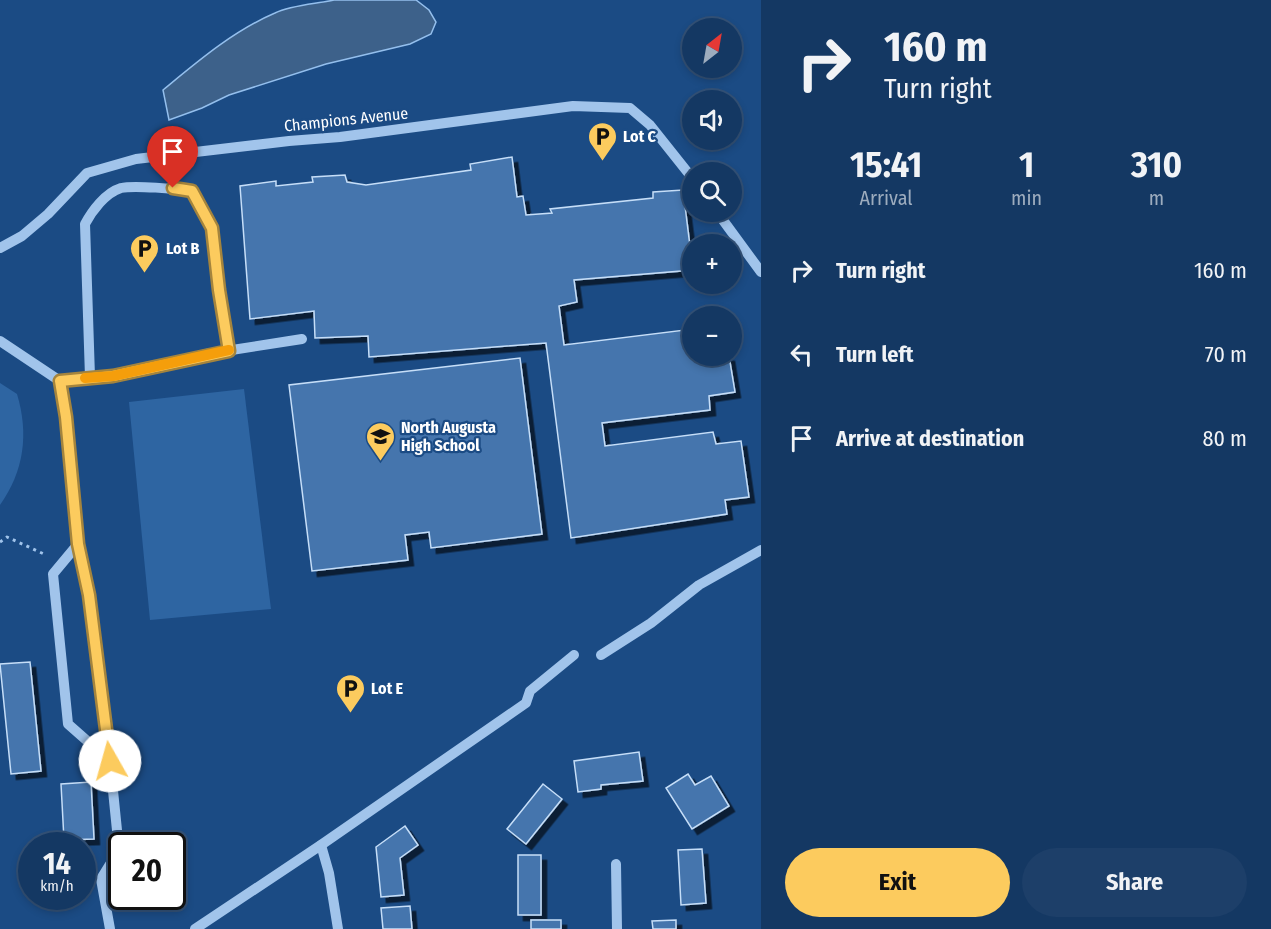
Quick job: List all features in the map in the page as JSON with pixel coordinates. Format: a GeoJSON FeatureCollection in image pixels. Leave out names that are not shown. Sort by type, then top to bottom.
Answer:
{"type":"FeatureCollection","features":[{"type":"Feature","properties":{"kind":"street","name":"Champions Avenue"},"geometry":{"type":"LineString","coordinates":[[0,248],[22,236],[48,214],[87,173],[136,159],[340,137],[573,106],[630,108],[650,125],[682,166]]}},
{"type":"Feature","properties":{"kind":"street"},"geometry":{"type":"LineString","coordinates":[[90,377],[85,224],[92,210],[120,188],[173,188],[192,191],[212,228],[229,351]]}},
{"type":"Feature","properties":{"kind":"street"},"geometry":{"type":"LineString","coordinates":[[724,222],[761,272]]}},
{"type":"Feature","properties":{"kind":"street"},"geometry":{"type":"LineString","coordinates":[[0,341],[60,381],[113,376],[229,351],[302,339]]}},
{"type":"Feature","properties":{"kind":"street"},"geometry":{"type":"LineString","coordinates":[[60,381],[66,417],[78,544],[89,595],[119,850],[101,879],[110,929]]}},
{"type":"Feature","properties":{"kind":"street"},"geometry":{"type":"LineString","coordinates":[[78,544],[53,574],[68,724],[110,761]]}},
{"type":"Feature","properties":{"kind":"street"},"geometry":{"type":"LineString","coordinates":[[601,654],[651,623],[699,585],[761,550]]}},
{"type":"Feature","properties":{"kind":"street"},"geometry":{"type":"LineString","coordinates":[[195,929],[526,703],[530,691],[574,655]]}},
{"type":"Feature","properties":{"kind":"street"},"geometry":{"type":"LineString","coordinates":[[321,845],[338,929]]}},
{"type":"Feature","properties":{"kind":"street"},"geometry":{"type":"LineString","coordinates":[[616,864],[617,929]]}},
{"type":"Feature","properties":{"kind":"path"},"geometry":{"type":"LineString","coordinates":[[0,542],[7,537],[46,555]]}},
{"type":"Feature","properties":{"kind":"shaded area"},"geometry":{"type":"Polygon","coordinates":[[[334,0],[416,0],[429,10],[436,22],[431,34],[410,44],[326,64],[229,95],[169,120],[163,90],[216,48],[260,20],[282,10],[334,0]]]}},
{"type":"Feature","properties":{"kind":"shaded area"},"geometry":{"type":"Polygon","coordinates":[[[0,383],[17,394],[23,423],[23,438],[19,465],[0,505],[0,383]]]}},
{"type":"Feature","properties":{"kind":"shaded area"},"geometry":{"type":"Polygon","coordinates":[[[244,389],[271,609],[150,620],[129,402],[244,389]]]}},
{"type":"Feature","properties":{"kind":"building"},"geometry":{"type":"Polygon","coordinates":[[[512,157],[517,197],[523,196],[526,215],[552,213],[550,209],[653,198],[653,192],[682,190],[682,222],[687,222],[688,234],[682,234],[682,271],[574,280],[577,302],[559,306],[564,345],[682,330],[682,366],[731,366],[735,392],[709,396],[710,410],[602,423],[605,446],[713,432],[716,444],[741,441],[749,497],[725,500],[727,514],[571,538],[546,343],[369,357],[368,336],[315,338],[314,311],[250,319],[240,186],[276,181],[276,186],[313,182],[312,177],[345,175],[347,182],[366,185],[471,170],[470,164],[512,157]]]}},
{"type":"Feature","properties":{"kind":"building"},"geometry":{"type":"Polygon","coordinates":[[[520,358],[542,534],[431,548],[429,532],[405,535],[408,560],[312,571],[289,385],[520,358]]]}},
{"type":"Feature","properties":{"kind":"building"},"geometry":{"type":"Polygon","coordinates":[[[30,662],[41,771],[11,774],[0,664],[30,662]]]}},
{"type":"Feature","properties":{"kind":"building"},"geometry":{"type":"Polygon","coordinates":[[[639,752],[643,781],[601,785],[601,789],[578,792],[574,761],[639,752]]]}},
{"type":"Feature","properties":{"kind":"building"},"geometry":{"type":"Polygon","coordinates":[[[688,774],[695,785],[711,776],[729,806],[692,829],[666,788],[688,774]]]}},
{"type":"Feature","properties":{"kind":"building"},"geometry":{"type":"Polygon","coordinates":[[[91,782],[94,832],[64,832],[61,784],[91,782]]]}},
{"type":"Feature","properties":{"kind":"building"},"geometry":{"type":"Polygon","coordinates":[[[543,784],[562,799],[526,844],[507,829],[543,784]]]}},
{"type":"Feature","properties":{"kind":"building"},"geometry":{"type":"Polygon","coordinates":[[[405,826],[418,845],[400,858],[404,895],[381,897],[376,847],[405,826]]]}},
{"type":"Feature","properties":{"kind":"building"},"geometry":{"type":"Polygon","coordinates":[[[702,849],[706,903],[681,905],[678,850],[702,849]]]}},
{"type":"Feature","properties":{"kind":"building"},"geometry":{"type":"Polygon","coordinates":[[[518,855],[541,855],[541,915],[518,915],[518,855]]]}},
{"type":"Feature","properties":{"kind":"building"},"geometry":{"type":"Polygon","coordinates":[[[410,906],[412,929],[383,929],[381,908],[410,906]]]}},
{"type":"Feature","properties":{"kind":"building"},"geometry":{"type":"Polygon","coordinates":[[[531,920],[561,920],[561,929],[531,929],[531,920]]]}},
{"type":"Feature","properties":{"kind":"building"},"geometry":{"type":"Polygon","coordinates":[[[676,920],[676,929],[653,929],[652,921],[676,920]]]}},
{"type":"Feature","properties":{"kind":"slow traffic"},"geometry":{"type":"LineString","coordinates":[[85,378],[113,376],[229,350]]}},
{"type":"Feature","properties":{"kind":"place","name":"Lot C"},"geometry":{"type":"Point","coordinates":[602,162]}},
{"type":"Feature","properties":{"kind":"place","name":"Lot B"},"geometry":{"type":"Point","coordinates":[145,274]}},
{"type":"Feature","properties":{"kind":"place","name":"North Augusta High School"},"geometry":{"type":"Point","coordinates":[380,462]}},
{"type":"Feature","properties":{"kind":"place","name":"Lot E"},"geometry":{"type":"Point","coordinates":[350,714]}},
{"type":"Feature","properties":{"kind":"route"},"geometry":{"type":"LineString","coordinates":[[110,761],[89,595],[78,544],[66,417],[60,381],[113,376],[206,354],[229,351],[212,228],[192,191],[173,188]]}}]}
